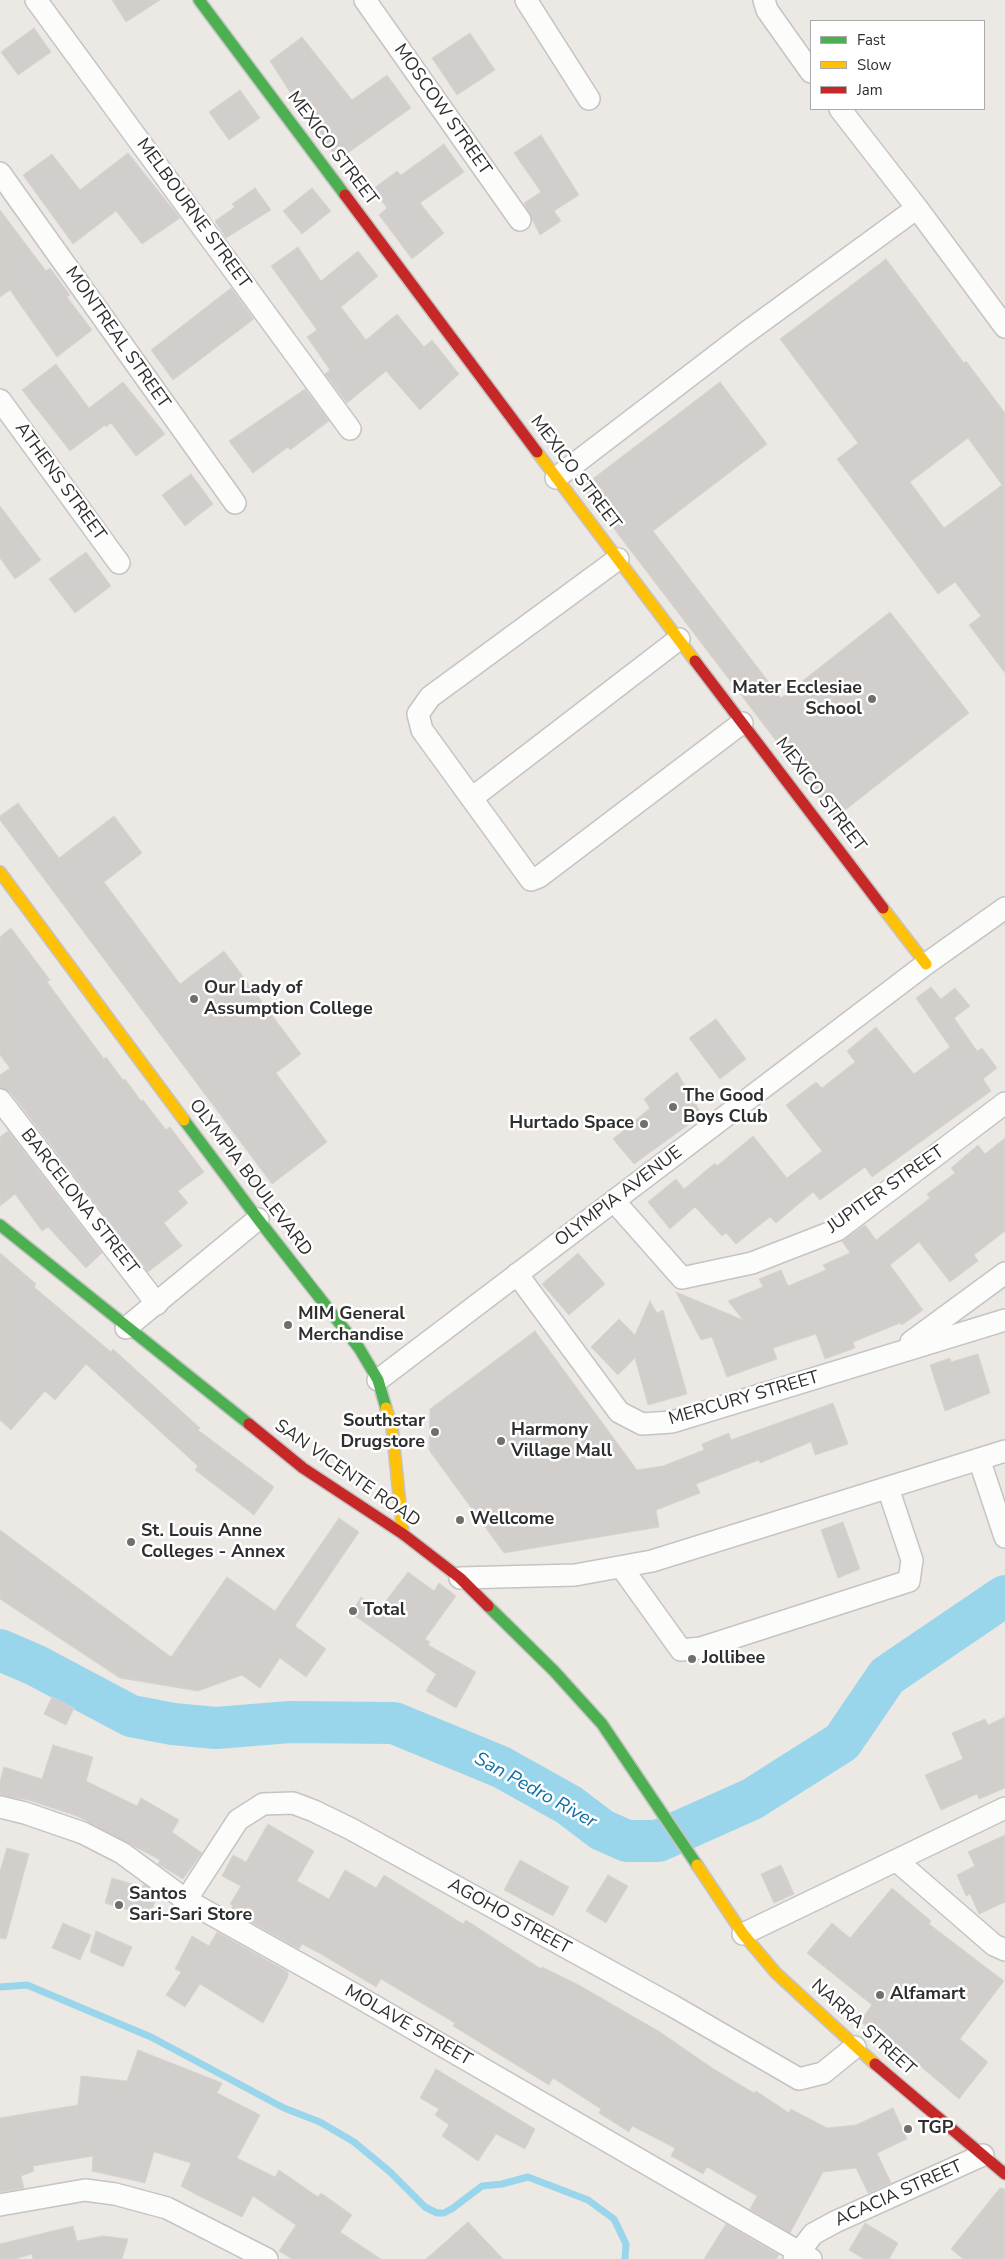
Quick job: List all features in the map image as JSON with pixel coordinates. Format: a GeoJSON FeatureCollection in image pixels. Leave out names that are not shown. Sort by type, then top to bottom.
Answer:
{"type":"FeatureCollection","features":[{"type":"Feature","properties":{"kind":"main road","name":"MEXICO STREET"},"geometry":{"type":"LineString","coordinates":[[199,0],[556,478],[926,964]]}},
{"type":"Feature","properties":{"kind":"main road","name":"OLYMPIA BOULEVARD"},"geometry":{"type":"LineString","coordinates":[[0,872],[258,1219],[359,1348],[378,1380],[392,1427],[403,1534]]}},
{"type":"Feature","properties":{"kind":"main road","name":"SAN VICENTE ROAD"},"geometry":{"type":"LineString","coordinates":[[0,1225],[126,1328],[303,1468],[403,1534],[460,1578],[566,1684],[602,1724],[716,1891]]}},
{"type":"Feature","properties":{"kind":"main road","name":"NARRA STREET"},"geometry":{"type":"LineString","coordinates":[[716,1891],[743,1934],[776,1973],[855,2047],[990,2152],[1005,2174]]}},
{"type":"Feature","properties":{"kind":"street","name":"MELBOURNE STREET"},"geometry":{"type":"LineString","coordinates":[[36,0],[350,429]]}},
{"type":"Feature","properties":{"kind":"street","name":"MOSCOW STREET"},"geometry":{"type":"LineString","coordinates":[[365,0],[520,220]]}},
{"type":"Feature","properties":{"kind":"street"},"geometry":{"type":"LineString","coordinates":[[526,0],[590,99]]}},
{"type":"Feature","properties":{"kind":"street"},"geometry":{"type":"LineString","coordinates":[[764,0],[767,10],[810,71]]}},
{"type":"Feature","properties":{"kind":"street"},"geometry":{"type":"LineString","coordinates":[[841,110],[917,208],[1005,327]]}},
{"type":"Feature","properties":{"kind":"street","name":"MONTREAL STREET"},"geometry":{"type":"LineString","coordinates":[[0,173],[234,503]]}},
{"type":"Feature","properties":{"kind":"street"},"geometry":{"type":"LineString","coordinates":[[556,478],[743,335],[917,208]]}},
{"type":"Feature","properties":{"kind":"street","name":"ATHENS STREET"},"geometry":{"type":"LineString","coordinates":[[0,400],[119,563]]}},
{"type":"Feature","properties":{"kind":"street"},"geometry":{"type":"LineString","coordinates":[[618,559],[430,697],[418,714],[422,730],[531,880],[539,877],[742,722]]}},
{"type":"Feature","properties":{"kind":"street"},"geometry":{"type":"LineString","coordinates":[[472,798],[679,639]]}},
{"type":"Feature","properties":{"kind":"street","name":"OLYMPIA AVENUE"},"geometry":{"type":"LineString","coordinates":[[378,1380],[926,964],[1005,908]]}},
{"type":"Feature","properties":{"kind":"street","name":"BARCELONA STREET"},"geometry":{"type":"LineString","coordinates":[[0,1100],[158,1304]]}},
{"type":"Feature","properties":{"kind":"street","name":"JUPITER STREET"},"geometry":{"type":"LineString","coordinates":[[614,1201],[682,1278],[752,1263],[837,1230],[1005,1103]]}},
{"type":"Feature","properties":{"kind":"street"},"geometry":{"type":"LineString","coordinates":[[126,1328],[158,1304],[258,1219]]}},
{"type":"Feature","properties":{"kind":"street"},"geometry":{"type":"LineString","coordinates":[[898,1352],[1005,1272]]}},
{"type":"Feature","properties":{"kind":"street","name":"MERCURY STREET"},"geometry":{"type":"LineString","coordinates":[[517,1274],[619,1412],[642,1424],[672,1422],[1005,1320]]}},
{"type":"Feature","properties":{"kind":"street"},"geometry":{"type":"LineString","coordinates":[[460,1578],[574,1576],[622,1568],[662,1558],[1005,1451]]}},
{"type":"Feature","properties":{"kind":"street"},"geometry":{"type":"LineString","coordinates":[[979,1459],[1005,1537]]}},
{"type":"Feature","properties":{"kind":"street"},"geometry":{"type":"LineString","coordinates":[[622,1568],[681,1650],[702,1648],[908,1581],[912,1560],[888,1488]]}},
{"type":"Feature","properties":{"kind":"street","name":"AGOHO STREET"},"geometry":{"type":"LineString","coordinates":[[186,1900],[238,1820],[263,1804],[292,1803],[314,1811],[366,1838],[673,2006],[798,2079],[824,2073],[855,2047]]}},
{"type":"Feature","properties":{"kind":"street","name":"MOLAVE STREET"},"geometry":{"type":"LineString","coordinates":[[0,1807],[25,1813],[83,1833],[122,1853],[186,1900],[350,1992],[801,2256]]}},
{"type":"Feature","properties":{"kind":"street"},"geometry":{"type":"LineString","coordinates":[[743,1934],[1005,1808]]}},
{"type":"Feature","properties":{"kind":"street"},"geometry":{"type":"LineString","coordinates":[[897,1861],[994,1945],[1005,1950]]}},
{"type":"Feature","properties":{"kind":"street","name":"ACACIA STREET"},"geometry":{"type":"LineString","coordinates":[[801,2256],[813,2234],[834,2222],[990,2152]]}},
{"type":"Feature","properties":{"kind":"street"},"geometry":{"type":"LineString","coordinates":[[0,2205],[85,2190],[115,2194],[167,2208],[267,2259]]}},
{"type":"Feature","properties":{"kind":"building"},"geometry":{"type":"Polygon","coordinates":[[[112,0],[160,0],[126,22],[112,0]]]}},
{"type":"Feature","properties":{"kind":"building"},"geometry":{"type":"Polygon","coordinates":[[[34,28],[51,52],[18,75],[1,52],[34,28]]]}},
{"type":"Feature","properties":{"kind":"building"},"geometry":{"type":"Polygon","coordinates":[[[470,33],[495,70],[457,95],[432,58],[470,33]]]}},
{"type":"Feature","properties":{"kind":"building"},"geometry":{"type":"Polygon","coordinates":[[[302,37],[352,100],[387,75],[411,108],[338,160],[307,119],[270,61],[302,37]]]}},
{"type":"Feature","properties":{"kind":"building"},"geometry":{"type":"Polygon","coordinates":[[[240,90],[260,118],[229,140],[209,112],[240,90]]]}},
{"type":"Feature","properties":{"kind":"building"},"geometry":{"type":"Polygon","coordinates":[[[541,135],[579,195],[554,211],[561,221],[540,235],[524,203],[541,192],[514,153],[541,135]]]}},
{"type":"Feature","properties":{"kind":"building"},"geometry":{"type":"Polygon","coordinates":[[[444,144],[464,172],[420,203],[444,233],[412,259],[379,215],[387,208],[373,189],[397,171],[401,175],[444,144]]]}},
{"type":"Feature","properties":{"kind":"building"},"geometry":{"type":"Polygon","coordinates":[[[128,153],[180,218],[142,244],[116,211],[73,244],[23,175],[52,154],[80,190],[128,153]]]}},
{"type":"Feature","properties":{"kind":"building"},"geometry":{"type":"Polygon","coordinates":[[[255,188],[271,210],[226,238],[215,221],[235,207],[232,204],[255,188]]]}},
{"type":"Feature","properties":{"kind":"building"},"geometry":{"type":"Polygon","coordinates":[[[312,188],[331,211],[302,234],[283,211],[312,188]]]}},
{"type":"Feature","properties":{"kind":"building"},"geometry":{"type":"Polygon","coordinates":[[[0,210],[46,271],[50,268],[70,295],[67,297],[92,330],[57,357],[10,290],[0,297],[0,210]]]}},
{"type":"Feature","properties":{"kind":"building"},"geometry":{"type":"Polygon","coordinates":[[[298,247],[321,281],[358,251],[378,276],[341,307],[366,340],[397,314],[424,347],[432,340],[459,374],[420,410],[386,371],[347,403],[325,374],[330,370],[307,337],[317,330],[271,266],[298,247]]]}},
{"type":"Feature","properties":{"kind":"building"},"geometry":{"type":"Polygon","coordinates":[[[886,259],[964,363],[966,361],[1005,413],[1005,673],[969,625],[981,616],[955,582],[938,594],[837,459],[858,443],[780,339],[886,259]],[[968,438],[910,482],[944,528],[1002,485],[968,438]]]}},
{"type":"Feature","properties":{"kind":"building"},"geometry":{"type":"Polygon","coordinates":[[[231,288],[254,319],[173,380],[151,350],[231,288]]]}},
{"type":"Feature","properties":{"kind":"building"},"geometry":{"type":"Polygon","coordinates":[[[56,364],[89,408],[123,382],[165,434],[136,456],[111,423],[106,427],[105,425],[70,451],[22,390],[56,364]]]}},
{"type":"Feature","properties":{"kind":"building"},"geometry":{"type":"Polygon","coordinates":[[[720,382],[767,444],[653,531],[781,698],[890,612],[969,713],[835,818],[582,487],[720,382]]]}},
{"type":"Feature","properties":{"kind":"building"},"geometry":{"type":"Polygon","coordinates":[[[305,389],[329,421],[290,450],[288,447],[253,473],[229,441],[305,389]]]}},
{"type":"Feature","properties":{"kind":"building"},"geometry":{"type":"Polygon","coordinates":[[[191,474],[213,504],[185,526],[162,495],[191,474]]]}},
{"type":"Feature","properties":{"kind":"building"},"geometry":{"type":"Polygon","coordinates":[[[0,506],[41,560],[15,579],[0,558],[0,506]]]}},
{"type":"Feature","properties":{"kind":"building"},"geometry":{"type":"Polygon","coordinates":[[[86,552],[111,586],[75,613],[49,579],[86,552]]]}},
{"type":"Feature","properties":{"kind":"building"},"geometry":{"type":"Polygon","coordinates":[[[18,803],[59,858],[114,816],[142,853],[104,882],[180,984],[224,951],[301,1054],[276,1073],[327,1142],[272,1184],[0,820],[0,816],[18,803]]]}},
{"type":"Feature","properties":{"kind":"building"},"geometry":{"type":"Polygon","coordinates":[[[11,928],[50,980],[47,982],[104,1059],[106,1057],[166,1130],[170,1127],[204,1172],[178,1191],[188,1203],[164,1223],[182,1246],[148,1272],[10,1092],[0,1088],[0,1075],[10,1068],[0,1055],[0,937],[11,928]]]}},
{"type":"Feature","properties":{"kind":"building"},"geometry":{"type":"Polygon","coordinates":[[[931,987],[941,999],[955,988],[970,1006],[954,1018],[977,1051],[982,1048],[997,1068],[983,1079],[991,1091],[872,1177],[865,1167],[820,1200],[813,1192],[776,1223],[770,1217],[736,1244],[726,1233],[722,1236],[695,1207],[670,1229],[648,1202],[676,1179],[684,1189],[715,1163],[717,1166],[753,1136],[787,1178],[822,1151],[786,1105],[816,1082],[822,1088],[855,1062],[847,1051],[876,1027],[914,1074],[950,1047],[916,998],[931,987]]]}},
{"type":"Feature","properties":{"kind":"building"},"geometry":{"type":"Polygon","coordinates":[[[716,1019],[746,1059],[720,1079],[689,1038],[716,1019]]]}},
{"type":"Feature","properties":{"kind":"building"},"geometry":{"type":"Polygon","coordinates":[[[677,1072],[702,1115],[634,1164],[613,1139],[650,1108],[644,1099],[677,1072]]]}},
{"type":"Feature","properties":{"kind":"building"},"geometry":{"type":"Polygon","coordinates":[[[8,1131],[102,1253],[86,1268],[48,1227],[42,1231],[15,1194],[0,1206],[0,1137],[8,1131]]]}},
{"type":"Feature","properties":{"kind":"building"},"geometry":{"type":"Polygon","coordinates":[[[1005,1138],[1005,1231],[974,1255],[978,1261],[950,1282],[919,1242],[890,1265],[923,1310],[902,1325],[900,1323],[853,1342],[855,1348],[825,1359],[816,1334],[773,1348],[777,1359],[727,1377],[712,1337],[701,1340],[676,1292],[743,1320],[728,1301],[763,1287],[759,1279],[781,1270],[788,1286],[826,1270],[823,1265],[850,1253],[842,1241],[865,1225],[876,1240],[930,1198],[927,1194],[955,1173],[951,1168],[978,1145],[985,1154],[1005,1138]]]}},
{"type":"Feature","properties":{"kind":"building"},"geometry":{"type":"Polygon","coordinates":[[[0,1253],[36,1284],[34,1287],[111,1352],[113,1349],[200,1428],[198,1430],[274,1487],[254,1515],[195,1470],[198,1466],[86,1364],[55,1400],[45,1391],[11,1430],[0,1420],[0,1253]]]}},
{"type":"Feature","properties":{"kind":"building"},"geometry":{"type":"Polygon","coordinates":[[[578,1253],[605,1284],[569,1315],[542,1284],[578,1253]]]}},
{"type":"Feature","properties":{"kind":"building"},"geometry":{"type":"Polygon","coordinates":[[[650,1301],[657,1313],[663,1310],[687,1394],[648,1405],[635,1358],[618,1375],[591,1347],[619,1319],[635,1335],[650,1301]]]}},
{"type":"Feature","properties":{"kind":"building"},"geometry":{"type":"Polygon","coordinates":[[[535,1331],[637,1470],[663,1466],[704,1450],[702,1444],[729,1433],[731,1440],[833,1403],[848,1444],[815,1455],[811,1442],[760,1463],[759,1460],[696,1484],[700,1493],[656,1510],[659,1527],[504,1553],[429,1450],[430,1409],[535,1331]]]}},
{"type":"Feature","properties":{"kind":"building"},"geometry":{"type":"Polygon","coordinates":[[[978,1354],[990,1393],[945,1411],[930,1365],[950,1358],[951,1362],[978,1354]]]}},
{"type":"Feature","properties":{"kind":"building"},"geometry":{"type":"Polygon","coordinates":[[[339,1518],[359,1532],[295,1626],[326,1649],[306,1677],[280,1658],[260,1688],[242,1675],[198,1691],[120,1678],[0,1599],[0,1530],[171,1657],[227,1577],[275,1611],[339,1518]]]}},
{"type":"Feature","properties":{"kind":"building"},"geometry":{"type":"Polygon","coordinates":[[[843,1522],[860,1569],[838,1578],[821,1530],[843,1522]]]}},
{"type":"Feature","properties":{"kind":"building"},"geometry":{"type":"Polygon","coordinates":[[[408,1572],[434,1591],[439,1583],[456,1596],[425,1639],[430,1642],[428,1645],[476,1672],[456,1708],[426,1691],[436,1674],[351,1613],[361,1597],[379,1610],[408,1572]]]}},
{"type":"Feature","properties":{"kind":"building"},"geometry":{"type":"Polygon","coordinates":[[[52,1697],[74,1708],[66,1725],[44,1714],[52,1697]]]}},
{"type":"Feature","properties":{"kind":"building"},"geometry":{"type":"Polygon","coordinates":[[[1005,1717],[1005,1788],[979,1799],[977,1794],[941,1810],[925,1775],[963,1759],[952,1733],[985,1719],[988,1725],[1005,1717]]]}},
{"type":"Feature","properties":{"kind":"building"},"geometry":{"type":"Polygon","coordinates":[[[53,1745],[93,1757],[86,1781],[137,1806],[141,1798],[179,1820],[172,1832],[202,1853],[183,1879],[158,1864],[160,1860],[77,1816],[28,1800],[0,1795],[0,1782],[4,1767],[42,1779],[53,1745]]]}},
{"type":"Feature","properties":{"kind":"building"},"geometry":{"type":"Polygon","coordinates":[[[268,1824],[314,1851],[297,1881],[329,1899],[345,1870],[376,1888],[384,1875],[463,1924],[466,1920],[541,1969],[542,1967],[577,1984],[660,2032],[712,2068],[754,2093],[756,2091],[789,2113],[791,2109],[827,2128],[856,2125],[893,2108],[907,2139],[877,2153],[891,2183],[868,2193],[856,2168],[823,2172],[790,2233],[750,2209],[757,2196],[707,2167],[703,2174],[671,2156],[675,2148],[632,2126],[629,2132],[599,2113],[601,2109],[553,2078],[549,2085],[453,2026],[455,2023],[381,1979],[376,1987],[321,1954],[302,1944],[299,1949],[230,1910],[233,1906],[230,1904],[241,1886],[222,1876],[233,1855],[246,1862],[268,1824]]]}},
{"type":"Feature","properties":{"kind":"building"},"geometry":{"type":"Polygon","coordinates":[[[1005,1835],[1005,1902],[979,1914],[970,1894],[966,1896],[957,1875],[975,1866],[968,1852],[1005,1835]]]}},
{"type":"Feature","properties":{"kind":"building"},"geometry":{"type":"Polygon","coordinates":[[[7,1848],[29,1854],[6,1939],[0,1938],[0,1871],[7,1848]]]}},
{"type":"Feature","properties":{"kind":"building"},"geometry":{"type":"Polygon","coordinates":[[[520,1860],[569,1887],[553,1916],[504,1890],[520,1860]]]}},
{"type":"Feature","properties":{"kind":"building"},"geometry":{"type":"Polygon","coordinates":[[[781,1865],[794,1894],[774,1903],[761,1874],[781,1865]]]}},
{"type":"Feature","properties":{"kind":"building"},"geometry":{"type":"Polygon","coordinates":[[[608,1875],[628,1886],[606,1923],[586,1911],[608,1875]]]}},
{"type":"Feature","properties":{"kind":"building"},"geometry":{"type":"Polygon","coordinates":[[[112,1878],[142,1887],[144,1884],[157,1894],[150,1917],[105,1903],[112,1878]]]}},
{"type":"Feature","properties":{"kind":"building"},"geometry":{"type":"Polygon","coordinates":[[[892,1888],[931,1921],[929,1924],[1004,1981],[960,2039],[988,2062],[959,2099],[893,2043],[891,2047],[860,2021],[872,2005],[807,1953],[832,1923],[850,1938],[892,1888]]]}},
{"type":"Feature","properties":{"kind":"building"},"geometry":{"type":"Polygon","coordinates":[[[63,1923],[91,1935],[80,1960],[52,1948],[63,1923]]]}},
{"type":"Feature","properties":{"kind":"building"},"geometry":{"type":"Polygon","coordinates":[[[96,1931],[132,1947],[123,1967],[90,1952],[96,1931]]]}},
{"type":"Feature","properties":{"kind":"building"},"geometry":{"type":"Polygon","coordinates":[[[217,1932],[288,1972],[288,1977],[263,2023],[200,1984],[185,2007],[166,1995],[181,1972],[175,1969],[192,1936],[209,1946],[217,1932]]]}},
{"type":"Feature","properties":{"kind":"building"},"geometry":{"type":"Polygon","coordinates":[[[138,2050],[222,2083],[217,2093],[260,2115],[237,2158],[275,2177],[279,2170],[318,2197],[321,2193],[352,2215],[340,2232],[381,2259],[292,2259],[279,2251],[296,2225],[253,2196],[242,2217],[195,2194],[181,2186],[191,2163],[154,2152],[145,2183],[92,2171],[93,2156],[33,2166],[34,2171],[21,2176],[24,2188],[0,2192],[0,2118],[78,2105],[81,2076],[127,2081],[138,2050]]]}},
{"type":"Feature","properties":{"kind":"building"},"geometry":{"type":"Polygon","coordinates":[[[436,2069],[535,2129],[525,2149],[496,2134],[478,2161],[442,2136],[449,2125],[435,2115],[439,2109],[420,2098],[436,2069]]]}},
{"type":"Feature","properties":{"kind":"building"},"geometry":{"type":"Polygon","coordinates":[[[1000,2188],[1005,2189],[1005,2259],[963,2259],[951,2249],[1000,2188]]]}},
{"type":"Feature","properties":{"kind":"building"},"geometry":{"type":"Polygon","coordinates":[[[468,2222],[503,2259],[426,2259],[468,2222]]]}},
{"type":"Feature","properties":{"kind":"building"},"geometry":{"type":"Polygon","coordinates":[[[865,2223],[898,2243],[889,2259],[864,2259],[849,2250],[865,2223]]]}},
{"type":"Feature","properties":{"kind":"building"},"geometry":{"type":"Polygon","coordinates":[[[726,2224],[779,2255],[776,2259],[704,2259],[726,2224]]]}},
{"type":"Feature","properties":{"kind":"building"},"geometry":{"type":"Polygon","coordinates":[[[73,2226],[77,2241],[103,2236],[128,2239],[122,2259],[33,2259],[32,2254],[15,2259],[0,2259],[0,2244],[73,2226]]]}},
{"type":"Feature","properties":{"kind":"waterway","name":"San Pedro River"},"geometry":{"type":"LineString","coordinates":[[0,1650],[35,1665],[131,1716],[173,1724],[216,1728],[290,1722],[394,1723],[501,1767],[569,1805],[602,1830],[627,1841],[658,1841],[752,1799],[842,1742],[887,1676],[1005,1596]]}},
{"type":"Feature","properties":{"kind":"waterway"},"geometry":{"type":"LineString","coordinates":[[0,1987],[27,1985],[151,2037],[284,2108],[320,2122],[354,2142],[389,2171],[425,2207],[437,2213],[444,2213],[453,2208],[482,2186],[502,2184],[528,2177],[588,2200],[614,2219],[626,2244],[625,2259]]}},
{"type":"Feature","properties":{"kind":"traffic: fast"},"geometry":{"type":"LineString","coordinates":[[199,0],[345,195]]}},
{"type":"Feature","properties":{"kind":"traffic: fast"},"geometry":{"type":"LineString","coordinates":[[184,1120],[258,1219],[359,1348],[378,1380],[386,1408]]}},
{"type":"Feature","properties":{"kind":"traffic: fast"},"geometry":{"type":"LineString","coordinates":[[0,1225],[249,1424]]}},
{"type":"Feature","properties":{"kind":"traffic: fast"},"geometry":{"type":"LineString","coordinates":[[488,1606],[554,1671],[602,1724],[697,1865]]}},
{"type":"Feature","properties":{"kind":"traffic: slow"},"geometry":{"type":"LineString","coordinates":[[537,452],[695,661]]}},
{"type":"Feature","properties":{"kind":"traffic: slow"},"geometry":{"type":"LineString","coordinates":[[0,872],[184,1120]]}},
{"type":"Feature","properties":{"kind":"traffic: slow"},"geometry":{"type":"LineString","coordinates":[[883,908],[926,964]]}},
{"type":"Feature","properties":{"kind":"traffic: slow"},"geometry":{"type":"LineString","coordinates":[[386,1408],[392,1427],[403,1534]]}},
{"type":"Feature","properties":{"kind":"traffic: slow"},"geometry":{"type":"LineString","coordinates":[[697,1865],[743,1934],[776,1973],[875,2064]]}},
{"type":"Feature","properties":{"kind":"traffic: jam"},"geometry":{"type":"LineString","coordinates":[[345,195],[537,452]]}},
{"type":"Feature","properties":{"kind":"traffic: jam"},"geometry":{"type":"LineString","coordinates":[[695,661],[883,908]]}},
{"type":"Feature","properties":{"kind":"traffic: jam"},"geometry":{"type":"LineString","coordinates":[[249,1424],[303,1468],[403,1534],[460,1578],[488,1606]]}},
{"type":"Feature","properties":{"kind":"traffic: jam"},"geometry":{"type":"LineString","coordinates":[[875,2064],[1005,2174]]}},
{"type":"Feature","properties":{"kind":"place","name":"Mater Ecclesiae School"},"geometry":{"type":"Point","coordinates":[872,699]}},
{"type":"Feature","properties":{"kind":"place","name":"Our Lady of Assumption College"},"geometry":{"type":"Point","coordinates":[194,999]}},
{"type":"Feature","properties":{"kind":"place","name":"The Good Boys Club"},"geometry":{"type":"Point","coordinates":[673,1107]}},
{"type":"Feature","properties":{"kind":"place","name":"Hurtado Space"},"geometry":{"type":"Point","coordinates":[644,1124]}},
{"type":"Feature","properties":{"kind":"place","name":"MIM General Merchandise"},"geometry":{"type":"Point","coordinates":[288,1325]}},
{"type":"Feature","properties":{"kind":"place","name":"Southstar Drugstore"},"geometry":{"type":"Point","coordinates":[435,1432]}},
{"type":"Feature","properties":{"kind":"place","name":"Harmony Village Mall"},"geometry":{"type":"Point","coordinates":[501,1441]}},
{"type":"Feature","properties":{"kind":"place","name":"Wellcome"},"geometry":{"type":"Point","coordinates":[460,1520]}},
{"type":"Feature","properties":{"kind":"place","name":"St. Louis Anne Colleges - Annex"},"geometry":{"type":"Point","coordinates":[131,1542]}},
{"type":"Feature","properties":{"kind":"place","name":"Total"},"geometry":{"type":"Point","coordinates":[353,1611]}},
{"type":"Feature","properties":{"kind":"place","name":"Jollibee"},"geometry":{"type":"Point","coordinates":[692,1659]}},
{"type":"Feature","properties":{"kind":"place","name":"Santos Sari-Sari Store"},"geometry":{"type":"Point","coordinates":[119,1905]}},
{"type":"Feature","properties":{"kind":"place","name":"Alfamart"},"geometry":{"type":"Point","coordinates":[880,1995]}},
{"type":"Feature","properties":{"kind":"place","name":"TGP"},"geometry":{"type":"Point","coordinates":[908,2129]}}]}
